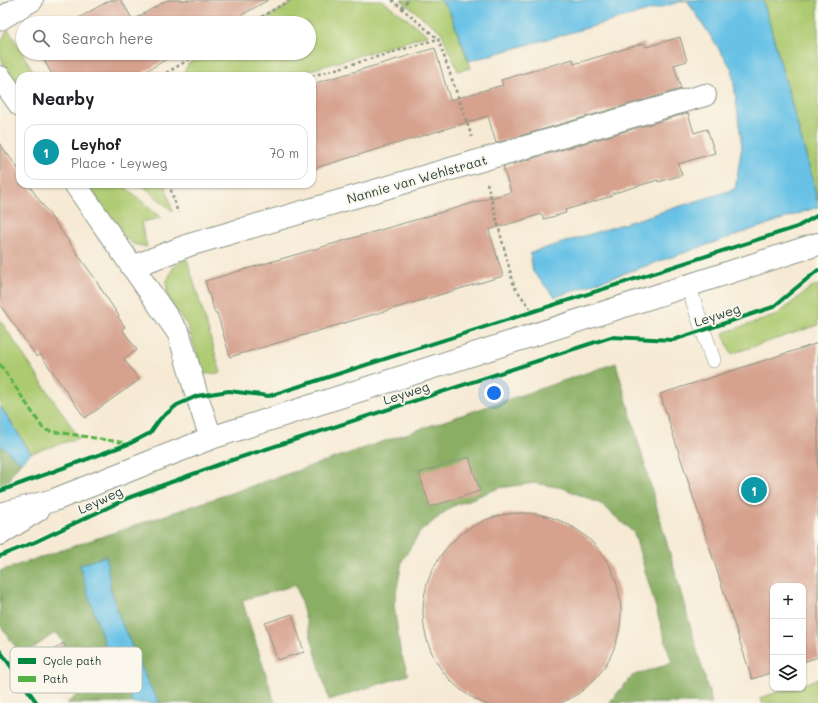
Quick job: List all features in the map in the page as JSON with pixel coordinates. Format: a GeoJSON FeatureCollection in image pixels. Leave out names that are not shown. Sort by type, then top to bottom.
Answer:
{"type":"FeatureCollection","features":[{"type":"Feature","properties":{"kind":"street"},"geometry":{"type":"LineString","coordinates":[[0,19],[32,0]]}},
{"type":"Feature","properties":{"kind":"street"},"geometry":{"type":"LineString","coordinates":[[0,77],[16,99]]}},
{"type":"Feature","properties":{"kind":"street","name":"Nannie van Wehlstraat"},"geometry":{"type":"LineString","coordinates":[[132,267],[189,245],[705,95]]}},
{"type":"Feature","properties":{"kind":"street"},"geometry":{"type":"LineString","coordinates":[[78,188],[179,334],[211,438]]}},
{"type":"Feature","properties":{"kind":"street","name":"Leyweg"},"geometry":{"type":"LineString","coordinates":[[0,514],[54,500],[211,438],[818,244]]}},
{"type":"Feature","properties":{"kind":"street","name":"Leyweg"},"geometry":{"type":"LineString","coordinates":[[0,534],[54,500]]}},
{"type":"Feature","properties":{"kind":"lane"},"geometry":{"type":"LineString","coordinates":[[688,285],[713,360]]}},
{"type":"Feature","properties":{"kind":"path"},"geometry":{"type":"LineString","coordinates":[[263,16],[290,0]]}},
{"type":"Feature","properties":{"kind":"path"},"geometry":{"type":"LineString","coordinates":[[402,8],[408,0]]}},
{"type":"Feature","properties":{"kind":"path"},"geometry":{"type":"LineString","coordinates":[[316,75],[438,39]]}},
{"type":"Feature","properties":{"kind":"path"},"geometry":{"type":"LineString","coordinates":[[168,72],[188,60]]}},
{"type":"Feature","properties":{"kind":"path"},"geometry":{"type":"LineString","coordinates":[[171,188],[178,213]]}},
{"type":"Feature","properties":{"kind":"path"},"geometry":{"type":"LineString","coordinates":[[526,314],[541,309]]}},
{"type":"Feature","properties":{"kind":"green space"},"geometry":{"type":"Polygon","coordinates":[[[297,0],[382,0],[428,35],[304,72],[184,72],[188,64],[195,60],[316,60],[316,16],[270,16],[297,0]]]}},
{"type":"Feature","properties":{"kind":"green space"},"geometry":{"type":"Polygon","coordinates":[[[401,0],[440,0],[449,10],[471,68],[458,71],[441,32],[401,0]]]}},
{"type":"Feature","properties":{"kind":"green space"},"geometry":{"type":"Polygon","coordinates":[[[763,0],[818,0],[818,201],[814,185],[763,0]]]}},
{"type":"Feature","properties":{"kind":"green space"},"geometry":{"type":"Polygon","coordinates":[[[8,29],[16,42],[16,60],[26,60],[34,72],[16,72],[16,84],[6,70],[0,53],[3,38],[8,29]]]}},
{"type":"Feature","properties":{"kind":"green space"},"geometry":{"type":"Polygon","coordinates":[[[90,188],[127,188],[161,218],[141,222],[147,247],[133,244],[122,235],[90,188]]]}},
{"type":"Feature","properties":{"kind":"green space"},"geometry":{"type":"Polygon","coordinates":[[[146,188],[166,188],[173,212],[146,188]]]}},
{"type":"Feature","properties":{"kind":"green space"},"geometry":{"type":"Polygon","coordinates":[[[187,259],[221,373],[204,374],[187,325],[169,302],[166,283],[173,268],[180,262],[187,259]]]}},
{"type":"Feature","properties":{"kind":"green space"},"geometry":{"type":"Polygon","coordinates":[[[818,285],[818,325],[731,354],[723,333],[777,315],[811,287],[818,285]]]}},
{"type":"Feature","properties":{"kind":"green space"},"geometry":{"type":"Polygon","coordinates":[[[0,320],[79,438],[31,453],[0,405],[0,320]]]}},
{"type":"Feature","properties":{"kind":"green space"},"geometry":{"type":"Polygon","coordinates":[[[616,363],[712,703],[609,703],[632,676],[672,663],[634,533],[601,504],[563,488],[534,483],[499,488],[451,507],[420,532],[402,561],[394,605],[400,650],[408,675],[329,700],[296,585],[242,600],[275,703],[160,703],[150,687],[142,669],[142,647],[132,647],[119,617],[111,590],[106,557],[81,565],[87,591],[106,647],[67,647],[56,632],[35,647],[16,647],[0,625],[0,571],[616,363]]]}},
{"type":"Feature","properties":{"kind":"green space"},"geometry":{"type":"Polygon","coordinates":[[[0,445],[21,462],[11,475],[9,483],[0,486],[0,445]]]}},
{"type":"Feature","properties":{"kind":"green space"},"geometry":{"type":"Polygon","coordinates":[[[818,679],[818,703],[762,703],[760,698],[781,691],[806,691],[806,683],[818,679]]]}},
{"type":"Feature","properties":{"kind":"green space"},"geometry":{"type":"Polygon","coordinates":[[[80,693],[128,693],[133,703],[67,703],[80,693]]]}},
{"type":"Feature","properties":{"kind":"water"},"geometry":{"type":"Polygon","coordinates":[[[440,0],[687,0],[469,61],[449,10],[440,0]]]}},
{"type":"Feature","properties":{"kind":"water"},"geometry":{"type":"Polygon","coordinates":[[[687,0],[763,0],[814,185],[818,207],[555,297],[533,272],[530,253],[735,189],[742,146],[732,69],[687,0]]]}},
{"type":"Feature","properties":{"kind":"water"},"geometry":{"type":"Polygon","coordinates":[[[0,405],[31,453],[21,462],[0,445],[0,405]]]}},
{"type":"Feature","properties":{"kind":"water"},"geometry":{"type":"Polygon","coordinates":[[[106,556],[111,590],[119,617],[132,647],[106,647],[80,565],[106,556]]]}},
{"type":"Feature","properties":{"kind":"water"},"geometry":{"type":"Polygon","coordinates":[[[142,669],[150,687],[160,703],[133,703],[128,693],[142,693],[142,669]]]}},
{"type":"Feature","properties":{"kind":"building"},"geometry":{"type":"Polygon","coordinates":[[[110,0],[121,0],[131,16],[82,16],[110,0]]]}},
{"type":"Feature","properties":{"kind":"building"},"geometry":{"type":"Polygon","coordinates":[[[167,0],[268,0],[240,16],[140,16],[167,0]]]}},
{"type":"Feature","properties":{"kind":"building"},"geometry":{"type":"Polygon","coordinates":[[[680,37],[687,61],[674,65],[681,89],[496,143],[488,116],[316,168],[316,83],[435,48],[450,100],[503,85],[501,80],[573,59],[574,64],[644,43],[646,47],[680,37]]]}},
{"type":"Feature","properties":{"kind":"building"},"geometry":{"type":"Polygon","coordinates":[[[44,60],[165,60],[145,72],[51,72],[44,60]]]}},
{"type":"Feature","properties":{"kind":"building"},"geometry":{"type":"Polygon","coordinates":[[[688,113],[694,133],[707,129],[715,153],[678,164],[682,175],[658,182],[658,180],[611,194],[612,196],[565,210],[566,213],[544,219],[542,214],[489,230],[503,276],[230,357],[217,313],[215,313],[205,281],[511,192],[503,167],[688,113]]]}},
{"type":"Feature","properties":{"kind":"building"},"geometry":{"type":"Polygon","coordinates":[[[0,144],[16,166],[16,188],[31,188],[98,283],[119,316],[118,317],[125,327],[122,329],[137,350],[124,359],[139,380],[85,418],[40,354],[37,357],[0,305],[0,144]]]}},
{"type":"Feature","properties":{"kind":"building"},"geometry":{"type":"Polygon","coordinates":[[[818,343],[818,657],[806,661],[806,583],[770,583],[770,673],[752,679],[660,394],[818,343]]]}},
{"type":"Feature","properties":{"kind":"building"},"geometry":{"type":"Polygon","coordinates":[[[469,457],[480,491],[430,507],[419,473],[469,457]]]}},
{"type":"Feature","properties":{"kind":"building"},"geometry":{"type":"Polygon","coordinates":[[[512,513],[532,513],[551,517],[560,520],[585,535],[599,549],[614,574],[621,602],[621,622],[617,641],[609,659],[599,675],[585,689],[560,704],[484,704],[475,699],[459,689],[445,675],[430,650],[423,622],[423,602],[427,583],[430,574],[445,549],[459,535],[484,520],[512,513]]]}},
{"type":"Feature","properties":{"kind":"building"},"geometry":{"type":"Polygon","coordinates":[[[292,614],[304,652],[277,660],[265,623],[292,614]]]}},
{"type":"Feature","properties":{"kind":"building"},"geometry":{"type":"Polygon","coordinates":[[[63,643],[66,647],[57,647],[63,643]]]}},
{"type":"Feature","properties":{"kind":"marked path"},"geometry":{"type":"LineString","coordinates":[[0,364],[44,430],[126,443]]}},
{"type":"Feature","properties":{"kind":"cycle path"},"geometry":{"type":"LineString","coordinates":[[0,491],[131,443],[150,433],[160,419],[177,405],[197,396],[229,391],[269,396],[797,227],[818,215]]}},
{"type":"Feature","properties":{"kind":"cycle path"},"geometry":{"type":"LineString","coordinates":[[0,556],[35,542],[128,498],[223,463],[611,337],[673,340],[773,307],[818,270]]}},
{"type":"Feature","properties":{"kind":"cycle path"},"geometry":{"type":"LineString","coordinates":[[0,651],[10,665]]}},
{"type":"Feature","properties":{"kind":"cycle path"},"geometry":{"type":"LineString","coordinates":[[30,693],[37,703]]}},
{"type":"Feature","properties":{"kind":"place","name":"Leyhof"},"geometry":{"type":"Point","coordinates":[754,490]}}]}
